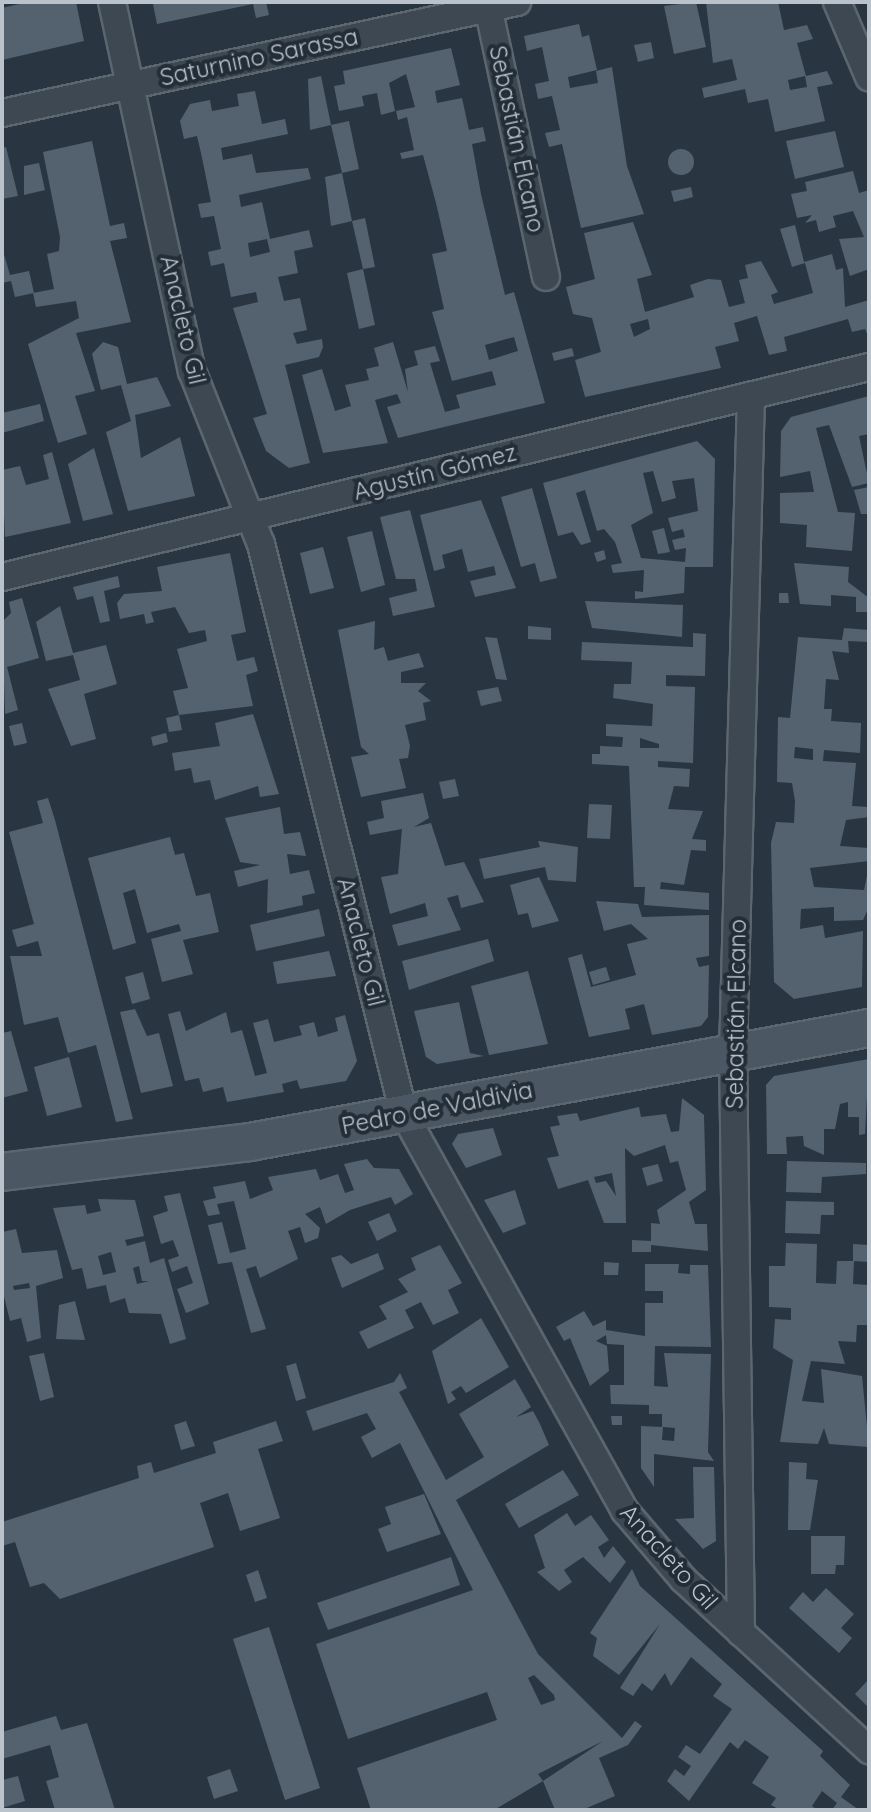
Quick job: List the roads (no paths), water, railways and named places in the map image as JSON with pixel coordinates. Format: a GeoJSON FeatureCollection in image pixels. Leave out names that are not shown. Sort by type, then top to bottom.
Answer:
{"type":"FeatureCollection","features":[{"type":"Feature","properties":{"kind":"street","name":"Anacleto Gil"},"geometry":{"type":"LineString","coordinates":[[112,2],[192,371],[247,517],[261,544],[404,1114],[609,1490],[643,1536],[741,1633],[869,1750]]}},
{"type":"Feature","properties":{"kind":"street","name":"Saturnino Sarassa"},"geometry":{"type":"LineString","coordinates":[[2,113],[488,5],[517,2]]}},
{"type":"Feature","properties":{"kind":"street"},"geometry":{"type":"LineString","coordinates":[[837,2],[869,77]]}},
{"type":"Feature","properties":{"kind":"street","name":"Sebastián Elcano"},"geometry":{"type":"LineString","coordinates":[[488,5],[546,277]]}},
{"type":"Feature","properties":{"kind":"street","name":"Agustín Gómez"},"geometry":{"type":"LineString","coordinates":[[2,577],[869,367]]}},
{"type":"Feature","properties":{"kind":"street","name":"Sebastián Elcano"},"geometry":{"type":"LineString","coordinates":[[741,1633],[733,1053],[751,396]]}},
{"type":"Feature","properties":{"kind":"street","name":"Pedro de Valdivia"},"geometry":{"type":"LineString","coordinates":[[2,1172],[250,1142],[869,1028]]}}]}
